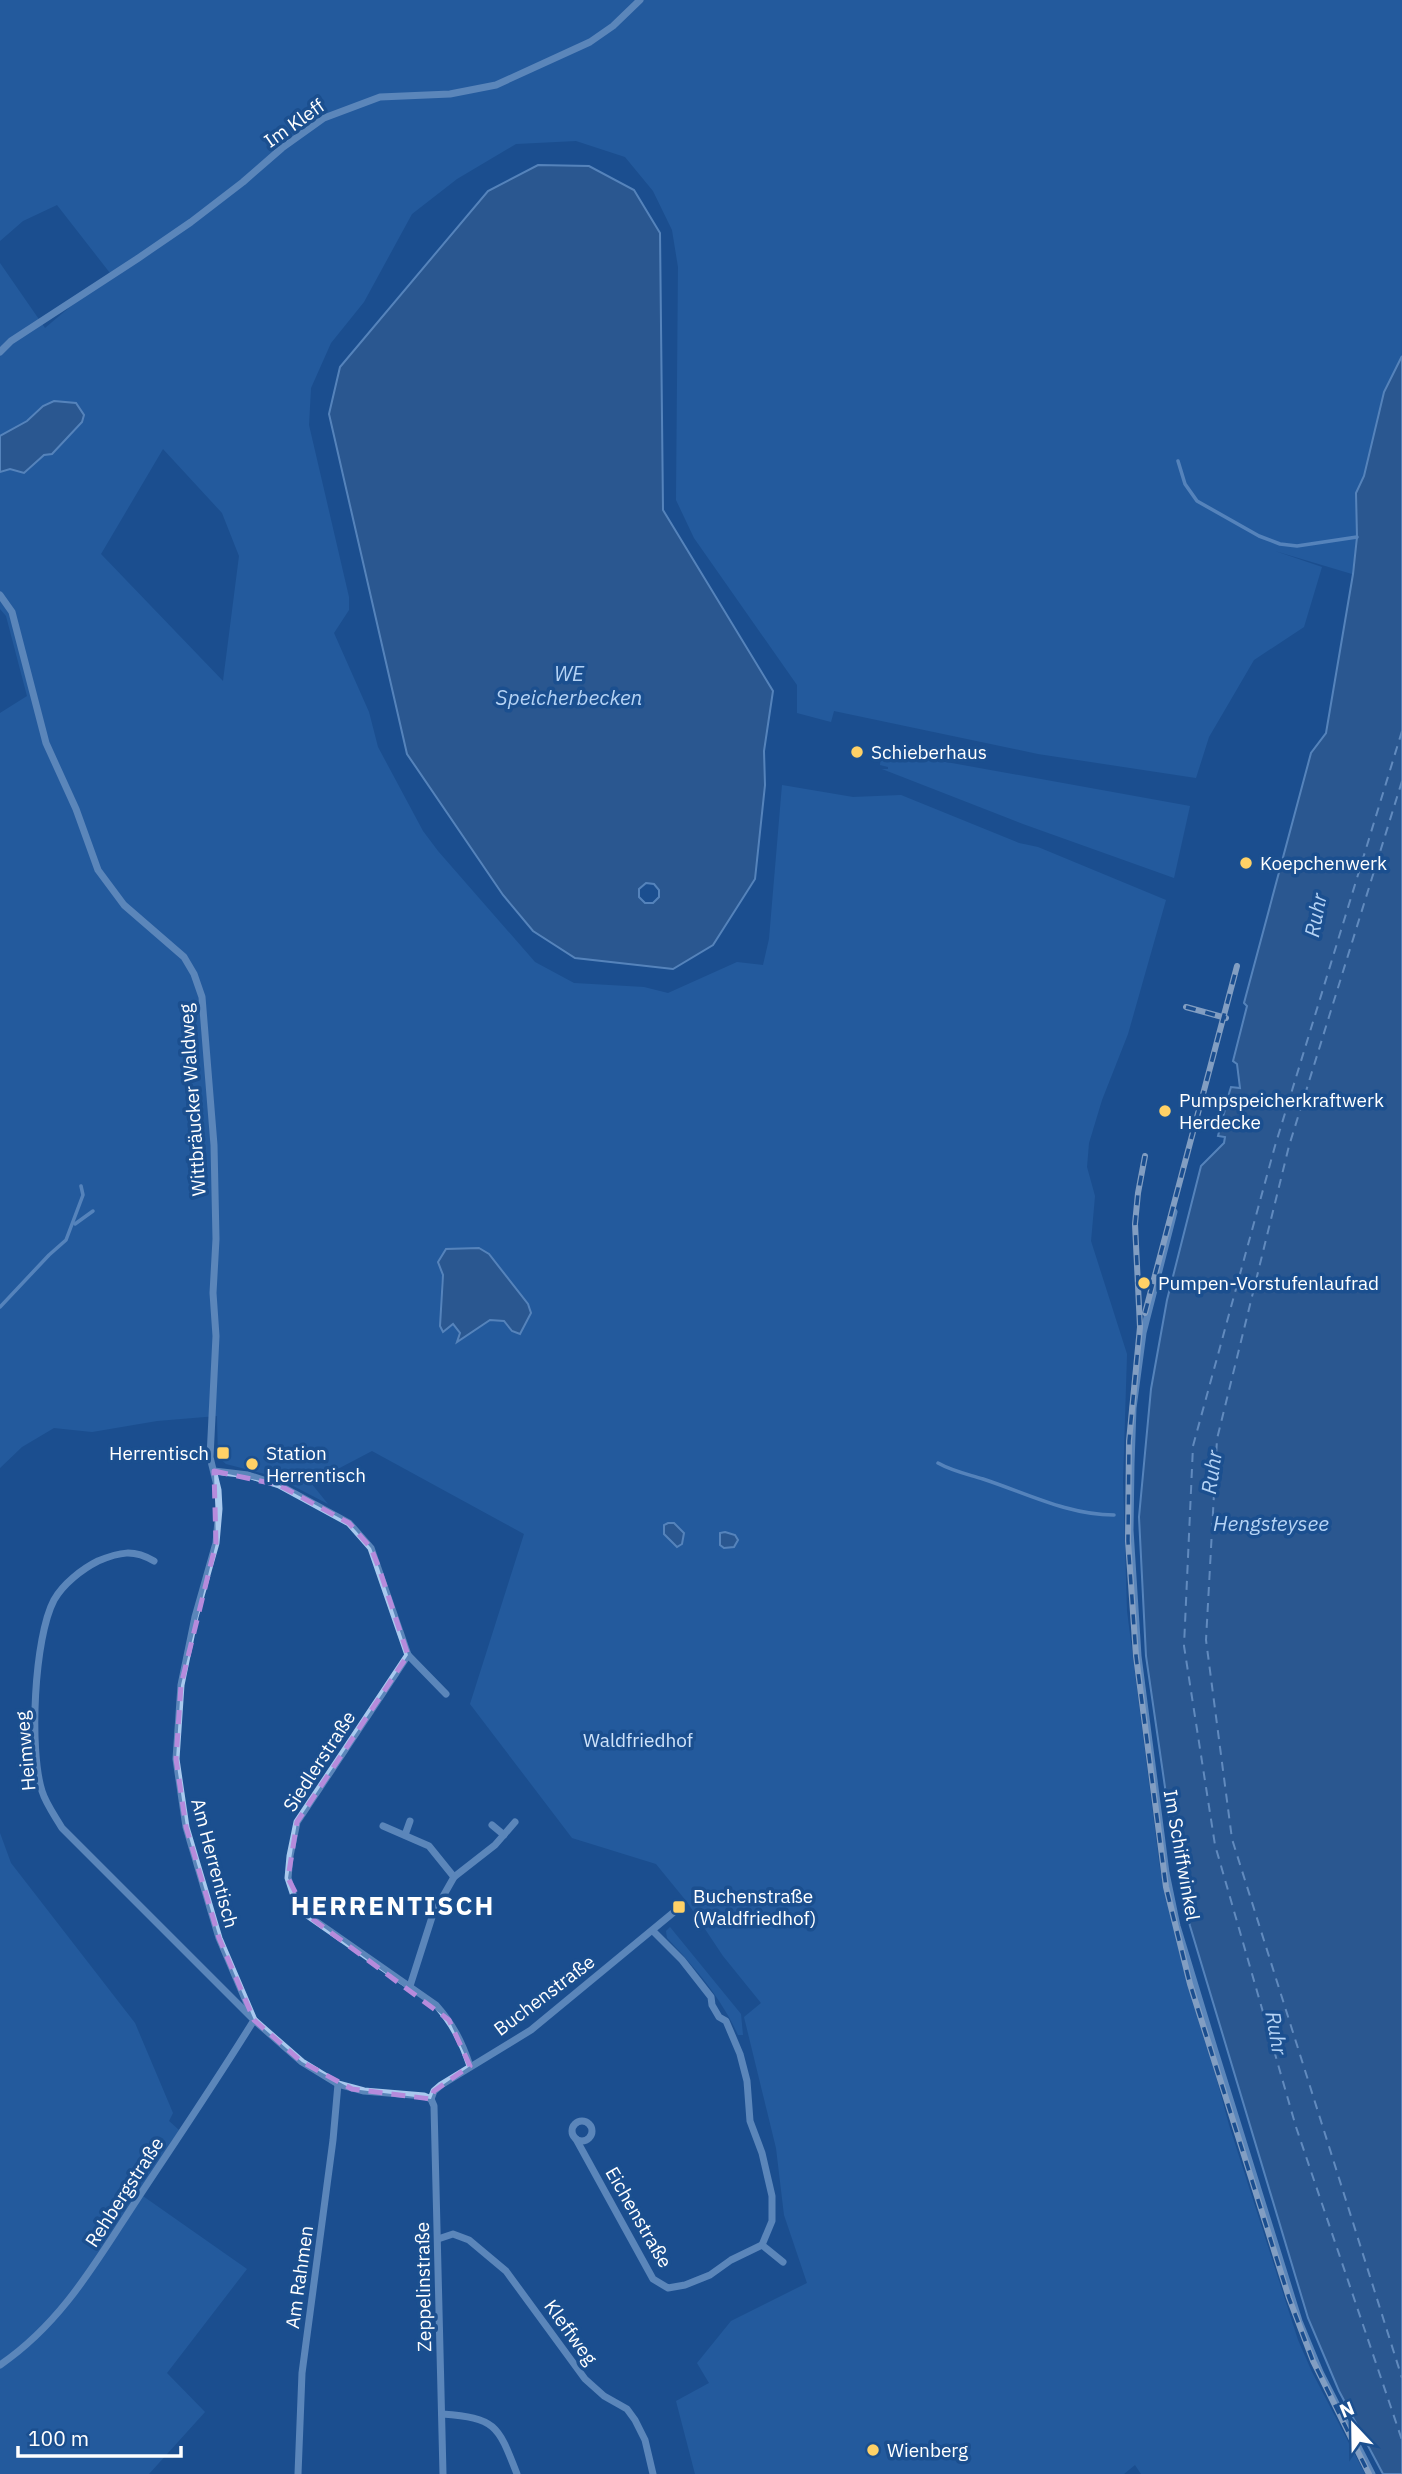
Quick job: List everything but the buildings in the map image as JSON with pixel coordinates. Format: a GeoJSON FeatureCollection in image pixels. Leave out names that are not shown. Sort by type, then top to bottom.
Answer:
{"type":"FeatureCollection","features":[{"type":"Feature","properties":{"kind":"street","name":"Im Kleff"},"geometry":{"type":"LineString","coordinates":[[0,352],[10,341],[191,222],[282,148],[324,118],[380,97],[450,94],[496,85],[590,42],[640,0]]}},
{"type":"Feature","properties":{"kind":"street","name":"Wittbräucker Waldweg"},"geometry":{"type":"LineString","coordinates":[[0,595],[12,612],[46,743],[99,870],[124,905],[184,957],[194,974],[202,997],[215,1172],[215,1372],[210,1451],[214,1471]]}},
{"type":"Feature","properties":{"kind":"street","name":"Im Schiffwinkel"},"geometry":{"type":"LineString","coordinates":[[1174,1212],[1143,1333],[1133,1408],[1130,1530],[1138,1656],[1166,1873],[1177,1926],[1299,2321],[1320,2372],[1372,2474]]}},
{"type":"Feature","properties":{"kind":"street"},"geometry":{"type":"LineString","coordinates":[[214,1471],[248,1475],[279,1485],[349,1523],[371,1548],[408,1655],[446,1694]]}},
{"type":"Feature","properties":{"kind":"street","name":"Am Herrentisch"},"geometry":{"type":"LineString","coordinates":[[214,1471],[219,1499],[216,1543],[195,1617],[181,1685],[176,1759],[186,1827],[207,1903],[254,2020],[302,2062],[338,2084],[364,2091],[424,2096],[431,2099]]}},
{"type":"Feature","properties":{"kind":"street","name":"Heimweg"},"geometry":{"type":"LineString","coordinates":[[154,1560],[140,1553],[105,1559],[77,1576],[55,1599],[46,1623],[36,1704],[41,1787],[46,1802],[62,1828],[254,2020]]}},
{"type":"Feature","properties":{"kind":"street","name":"Siedlerstraße"},"geometry":{"type":"LineString","coordinates":[[408,1655],[297,1822],[288,1878],[294,1896],[307,1915],[436,2005],[462,2041],[470,2066]]}},
{"type":"Feature","properties":{"kind":"street"},"geometry":{"type":"LineString","coordinates":[[405,1835],[410,1821]]}},
{"type":"Feature","properties":{"kind":"street"},"geometry":{"type":"LineString","coordinates":[[410,1986],[433,1914],[454,1877],[486,1853],[515,1822]]}},
{"type":"Feature","properties":{"kind":"street"},"geometry":{"type":"LineString","coordinates":[[492,1825],[504,1835]]}},
{"type":"Feature","properties":{"kind":"street"},"geometry":{"type":"LineString","coordinates":[[383,1826],[429,1846],[454,1877]]}},
{"type":"Feature","properties":{"kind":"street","name":"Buchenstraße"},"geometry":{"type":"LineString","coordinates":[[431,2099],[440,2085],[531,2030],[674,1912]]}},
{"type":"Feature","properties":{"kind":"street"},"geometry":{"type":"LineString","coordinates":[[653,1931],[682,1960],[711,1997],[712,2005],[719,2017],[726,2021],[740,2054],[747,2081],[750,2122],[762,2153],[772,2196],[772,2221],[762,2245],[782,2262]]}},
{"type":"Feature","properties":{"kind":"street","name":"Rehbergstraße"},"geometry":{"type":"LineString","coordinates":[[0,2365],[55,2319],[87,2277],[254,2020]]}},
{"type":"Feature","properties":{"kind":"street","name":"Am Rahmen"},"geometry":{"type":"LineString","coordinates":[[298,2474],[302,2373],[338,2084]]}},
{"type":"Feature","properties":{"kind":"street","name":"Zeppelinstraße"},"geometry":{"type":"LineString","coordinates":[[431,2099],[434,2106],[443,2474]]}},
{"type":"Feature","properties":{"kind":"street","name":"Eichenstraße"},"geometry":{"type":"LineString","coordinates":[[576,2139],[653,2279],[668,2288],[685,2285],[710,2275],[731,2260],[762,2245]]}},
{"type":"Feature","properties":{"kind":"street","name":"Kleffweg"},"geometry":{"type":"LineString","coordinates":[[438,2239],[453,2234],[469,2240],[506,2271],[580,2373],[604,2396],[627,2409],[635,2420],[645,2440],[653,2474]]}},
{"type":"Feature","properties":{"kind":"street"},"geometry":{"type":"LineString","coordinates":[[442,2414],[468,2416],[490,2423],[505,2445],[517,2474]]}},
{"type":"Feature","properties":{"kind":"highlighted area"},"geometry":{"type":"Polygon","coordinates":[[[214,1471],[279,1485],[349,1523],[371,1548],[379,1568],[408,1655],[297,1822],[288,1878],[307,1915],[449,2020],[470,2066],[434,2091],[431,2099],[352,2089],[302,2062],[254,2020],[219,1938],[186,1827],[176,1759],[181,1685],[216,1543],[214,1471]]]}},
{"type":"Feature","properties":{"kind":"green space","name":"Waldfriedhof"},"geometry":{"type":"Polygon","coordinates":[[[0,0],[1402,0],[1402,356],[1384,392],[1364,476],[1356,493],[1357,537],[1352,574],[1275,551],[1322,567],[1304,627],[1254,660],[1209,737],[1196,778],[1038,754],[834,711],[831,722],[797,713],[797,685],[694,538],[676,500],[678,267],[672,230],[653,191],[625,157],[576,141],[516,144],[457,179],[412,214],[364,302],[331,343],[311,388],[309,425],[349,597],[349,610],[334,633],[369,712],[378,747],[423,831],[535,962],[574,983],[644,987],[668,993],[737,962],[763,965],[769,939],[782,785],[853,797],[901,795],[1019,843],[1038,847],[1166,900],[1128,1034],[1102,1100],[1089,1143],[1087,1167],[1095,1196],[1091,1241],[1127,1354],[1123,1481],[1127,1611],[1160,1869],[1229,2125],[1298,2340],[1365,2474],[1141,2474],[1135,2465],[1124,2474],[695,2474],[676,2401],[709,2383],[697,2363],[731,2321],[807,2283],[784,2215],[776,2148],[744,2017],[761,2003],[656,1864],[572,1838],[470,1704],[524,1534],[372,1451],[311,1483],[328,1504],[276,1477],[226,1464],[218,1457],[217,1416],[157,1421],[92,1432],[54,1428],[22,1447],[0,1468],[0,713],[27,696],[6,616],[0,609],[0,472],[10,469],[24,473],[44,455],[53,454],[76,427],[76,403],[54,401],[0,436],[0,263],[45,328],[110,273],[57,205],[23,221],[0,241],[0,0]],[[163,449],[101,554],[223,681],[239,556],[222,513],[163,449]],[[479,1248],[446,1249],[441,1285],[440,1326],[453,1324],[460,1333],[457,1341],[490,1320],[504,1321],[512,1331],[509,1295],[503,1274],[498,1264],[479,1248]]]}},
{"type":"Feature","properties":{"kind":"green space"},"geometry":{"type":"Polygon","coordinates":[[[885,751],[1190,806],[1174,878],[1023,824],[882,769],[888,767],[880,765],[881,756],[893,757],[893,754],[885,751]]]}},
{"type":"Feature","properties":{"kind":"green space"},"geometry":{"type":"Polygon","coordinates":[[[0,1833],[11,1863],[135,2023],[173,2113],[169,2121],[179,2130],[140,2194],[247,2269],[167,2373],[205,2412],[149,2474],[0,2474],[0,1833]]]}},
{"type":"Feature","properties":{"kind":"green space"},"geometry":{"type":"Polygon","coordinates":[[[670,1927],[741,2014],[743,2035],[738,2035],[707,1983],[667,1938],[666,1931],[670,1927]]]}},
{"type":"Feature","properties":{"kind":"water","name":"WE Speicherbecken"},"geometry":{"type":"Polygon","coordinates":[[[538,165],[589,166],[634,190],[660,233],[663,510],[773,691],[764,751],[765,785],[755,879],[713,945],[673,969],[575,958],[533,931],[503,895],[407,754],[329,414],[340,367],[488,191],[538,165]],[[646,883],[639,889],[639,897],[645,903],[653,903],[659,897],[659,890],[654,884],[646,883]]]}},
{"type":"Feature","properties":{"kind":"water","name":"Hengsteysee"},"geometry":{"type":"Polygon","coordinates":[[[1402,356],[1402,2474],[1383,2474],[1339,2391],[1308,2318],[1190,1926],[1178,1877],[1146,1656],[1139,1517],[1151,1389],[1167,1300],[1201,1166],[1224,1143],[1225,1137],[1218,1136],[1227,1102],[1230,1102],[1227,1100],[1231,1087],[1240,1088],[1237,1064],[1233,1061],[1247,1006],[1244,1003],[1311,753],[1326,733],[1353,574],[1357,537],[1356,493],[1364,476],[1384,392],[1402,356]]]}},
{"type":"Feature","properties":{"kind":"water"},"geometry":{"type":"Polygon","coordinates":[[[54,401],[76,403],[84,415],[82,422],[52,454],[44,455],[24,473],[10,469],[0,472],[0,436],[54,401]]]}},
{"type":"Feature","properties":{"kind":"water"},"geometry":{"type":"Polygon","coordinates":[[[479,1248],[489,1254],[528,1304],[531,1313],[520,1334],[512,1331],[504,1321],[490,1320],[457,1342],[460,1333],[453,1324],[443,1332],[440,1326],[443,1275],[438,1262],[446,1249],[479,1248]]]}},
{"type":"Feature","properties":{"kind":"water"},"geometry":{"type":"Polygon","coordinates":[[[674,1523],[684,1533],[682,1544],[677,1547],[664,1534],[664,1525],[674,1523]]]}},
{"type":"Feature","properties":{"kind":"water"},"geometry":{"type":"Polygon","coordinates":[[[720,1533],[735,1535],[738,1540],[734,1547],[724,1548],[720,1545],[720,1533]]]}},
{"type":"Feature","properties":{"kind":"waterway"},"geometry":{"type":"LineString","coordinates":[[1178,461],[1185,484],[1197,501],[1259,536],[1280,544],[1297,546],[1357,537]]}},
{"type":"Feature","properties":{"kind":"waterway"},"geometry":{"type":"LineString","coordinates":[[0,1307],[66,1240],[83,1195],[81,1186]]}},
{"type":"Feature","properties":{"kind":"waterway"},"geometry":{"type":"LineString","coordinates":[[75,1224],[93,1211]]}},
{"type":"Feature","properties":{"kind":"waterway"},"geometry":{"type":"LineString","coordinates":[[938,1463],[1047,1502],[1080,1511],[1114,1515]]}},
{"type":"Feature","properties":{"kind":"ferry route"},"geometry":{"type":"LineString","coordinates":[[1402,731],[1275,1146],[1193,1446],[1184,1646],[1215,1845],[1296,2127],[1402,2440]]}},
{"type":"Feature","properties":{"kind":"ferry route"},"geometry":{"type":"LineString","coordinates":[[1402,781],[1289,1146],[1217,1439],[1206,1640],[1232,1839],[1402,2378]]}},
{"type":"Feature","properties":{"kind":"railway"},"geometry":{"type":"LineString","coordinates":[[1145,1313],[1237,966]]}},
{"type":"Feature","properties":{"kind":"railway"},"geometry":{"type":"LineString","coordinates":[[1186,1007],[1226,1018]]}},
{"type":"Feature","properties":{"kind":"railway"},"geometry":{"type":"LineString","coordinates":[[1145,1156],[1135,1224],[1140,1327],[1129,1441],[1128,1541],[1136,1656],[1166,1887],[1190,1984],[1289,2298],[1313,2361],[1369,2474]]}},
{"type":"Feature","properties":{"kind":"place","name":"Schieberhaus"},"geometry":{"type":"Point","coordinates":[857,752]}},
{"type":"Feature","properties":{"kind":"place","name":"Koepchenwerk"},"geometry":{"type":"Point","coordinates":[1246,863]}},
{"type":"Feature","properties":{"kind":"place","name":"Pumpspeicherkraftwerk Herdecke"},"geometry":{"type":"Point","coordinates":[1165,1111]}},
{"type":"Feature","properties":{"kind":"place","name":"Pumpen-Vorstufenlaufrad"},"geometry":{"type":"Point","coordinates":[1144,1283]}},
{"type":"Feature","properties":{"kind":"place","name":"Herrentisch"},"geometry":{"type":"Point","coordinates":[223,1453]}},
{"type":"Feature","properties":{"kind":"place","name":"Station Herrentisch"},"geometry":{"type":"Point","coordinates":[252,1464]}},
{"type":"Feature","properties":{"kind":"place","name":"Buchenstraße (Waldfriedhof)"},"geometry":{"type":"Point","coordinates":[679,1907]}},
{"type":"Feature","properties":{"kind":"place","name":"Wienberg"},"geometry":{"type":"Point","coordinates":[873,2450]}},
{"type":"Feature","properties":{"kind":"district","name":"HERRENTISCH"},"geometry":{"type":"Point","coordinates":[393,1905]}},
{"type":"Feature","properties":{"kind":"water label","name":"Ruhr"},"geometry":{"type":"Point","coordinates":[1315,915]}},
{"type":"Feature","properties":{"kind":"water label","name":"Ruhr"},"geometry":{"type":"Point","coordinates":[1211,1472]}},
{"type":"Feature","properties":{"kind":"water label","name":"Ruhr"},"geometry":{"type":"Point","coordinates":[1277,2033]}}]}
